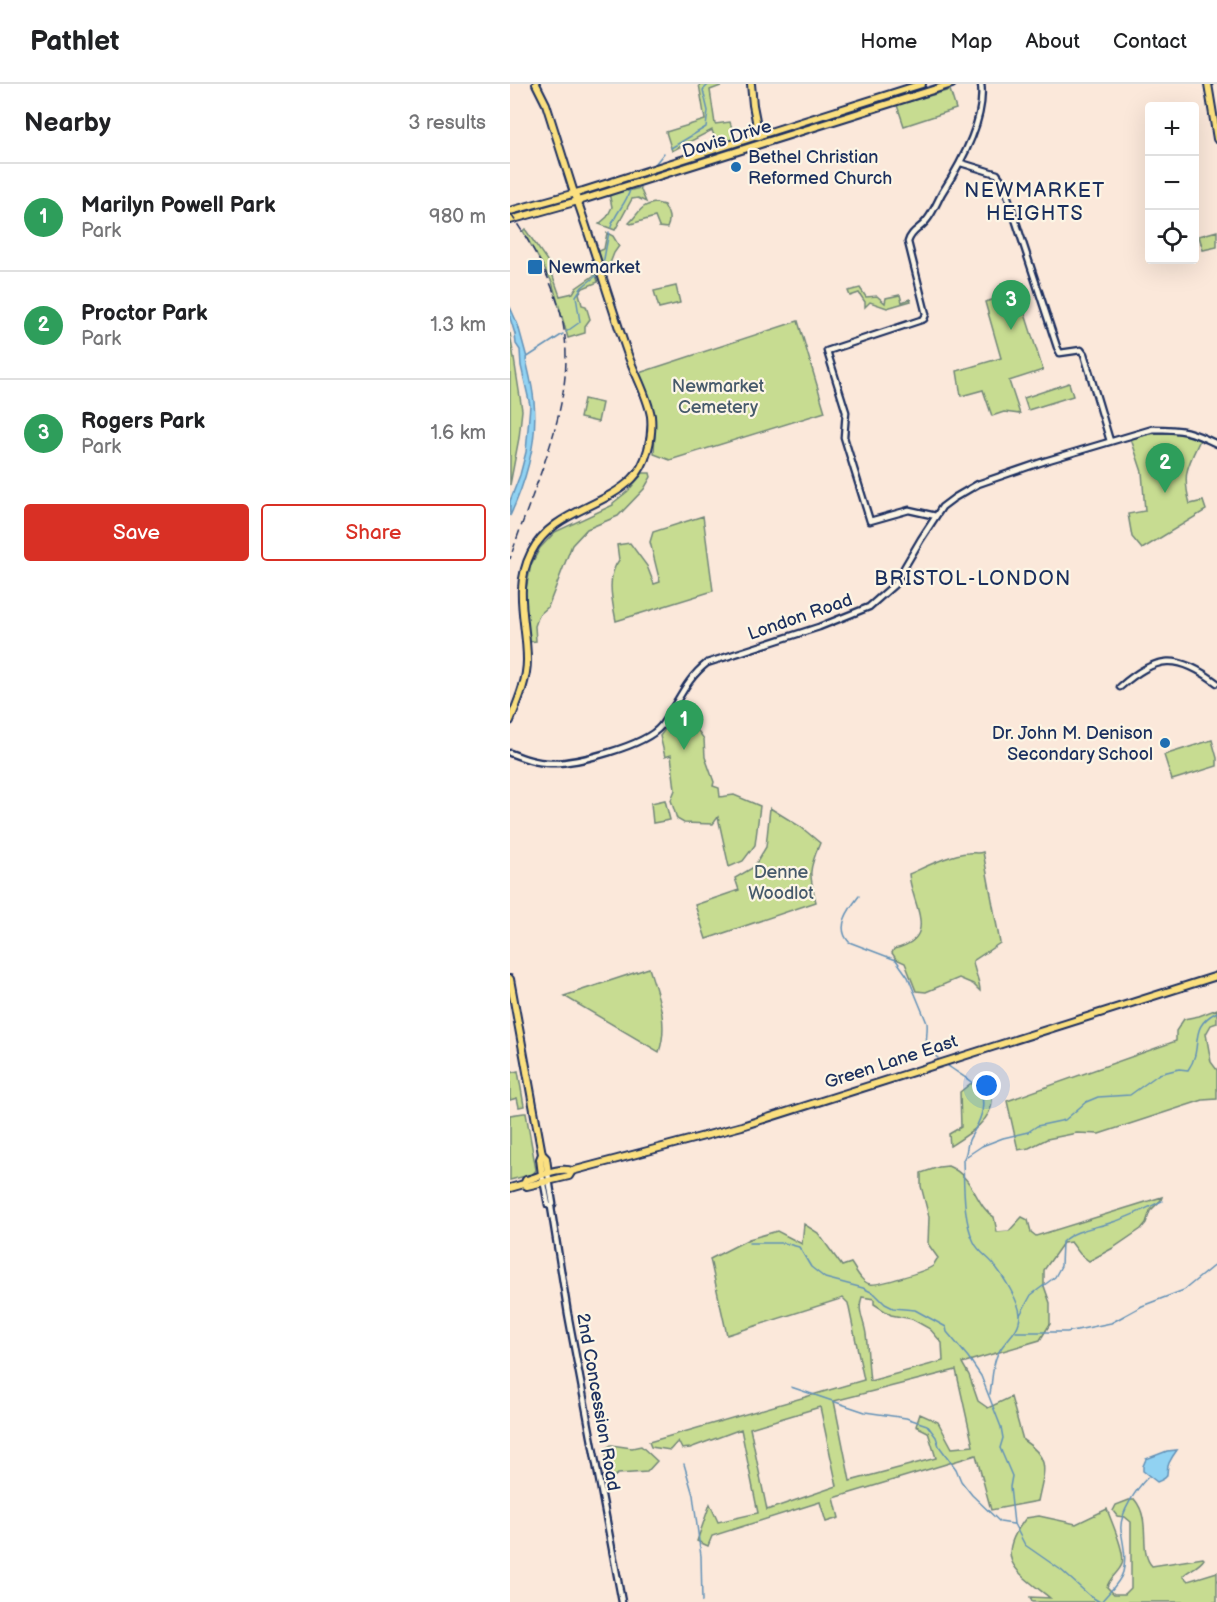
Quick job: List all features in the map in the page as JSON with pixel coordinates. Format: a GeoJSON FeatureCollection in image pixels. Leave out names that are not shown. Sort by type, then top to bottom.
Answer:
{"type":"FeatureCollection","features":[{"type":"Feature","properties":{"kind":"main road"},"geometry":{"type":"LineString","coordinates":[[510,721],[523,687],[527,663],[521,585],[531,553],[543,535],[562,519],[615,493],[634,478],[646,457],[652,428],[646,399],[629,358],[546,104],[536,84]]}},
{"type":"Feature","properties":{"kind":"main road"},"geometry":{"type":"LineString","coordinates":[[751,84],[759,136]]}},
{"type":"Feature","properties":{"kind":"main road","name":"Davis Drive"},"geometry":{"type":"LineString","coordinates":[[510,220],[922,84]]}},
{"type":"Feature","properties":{"kind":"main road","name":"Davis Drive"},"geometry":{"type":"LineString","coordinates":[[510,211],[576,197],[762,144],[952,84]]}},
{"type":"Feature","properties":{"kind":"main road"},"geometry":{"type":"LineString","coordinates":[[1208,84],[1217,139]]}},
{"type":"Feature","properties":{"kind":"main road","name":"Green Lane East"},"geometry":{"type":"LineString","coordinates":[[510,1188],[524,1184],[526,1180],[569,1176],[572,1171],[742,1126],[1217,976]]}},
{"type":"Feature","properties":{"kind":"main road"},"geometry":{"type":"LineString","coordinates":[[510,979],[542,1154],[546,1158],[546,1178]]}},
{"type":"Feature","properties":{"kind":"street"},"geometry":{"type":"LineString","coordinates":[[936,516],[909,510],[870,521],[844,437],[846,412],[827,351],[924,319],[926,314],[908,242],[915,229],[925,222],[961,163],[976,121],[981,84]]}},
{"type":"Feature","properties":{"kind":"street"},"geometry":{"type":"LineString","coordinates":[[759,136],[762,144]]}},
{"type":"Feature","properties":{"kind":"street"},"geometry":{"type":"LineString","coordinates":[[961,163],[997,174],[1003,182],[1057,347],[1060,353],[1081,350],[1084,354],[1110,441]]}},
{"type":"Feature","properties":{"kind":"street","name":"London Road"},"geometry":{"type":"LineString","coordinates":[[510,753],[537,762],[562,763],[582,760],[653,735],[662,725],[684,687],[707,663],[856,613],[882,598],[894,585],[942,507],[986,480],[1153,429],[1180,429],[1217,444]]}},
{"type":"Feature","properties":{"kind":"street"},"geometry":{"type":"LineString","coordinates":[[1120,687],[1144,667],[1162,662],[1179,662],[1197,668],[1217,683]]}},
{"type":"Feature","properties":{"kind":"street","name":"2nd Concession Road"},"geometry":{"type":"LineString","coordinates":[[546,1178],[554,1204],[551,1207],[572,1337],[622,1602]]}},
{"type":"Feature","properties":{"kind":"green space"},"geometry":{"type":"Polygon","coordinates":[[[699,84],[726,84],[710,90],[715,124],[730,122],[735,138],[717,144],[712,130],[672,151],[666,132],[705,120],[699,84]]]}},
{"type":"Feature","properties":{"kind":"green space"},"geometry":{"type":"Polygon","coordinates":[[[950,90],[956,109],[904,126],[897,105],[950,90]]]}},
{"type":"Feature","properties":{"kind":"green space"},"geometry":{"type":"Polygon","coordinates":[[[630,186],[628,191],[640,188],[646,202],[638,198],[632,199],[615,230],[599,224],[607,217],[612,207],[609,193],[630,186]]]}},
{"type":"Feature","properties":{"kind":"green space"},"geometry":{"type":"Polygon","coordinates":[[[656,203],[664,205],[667,211],[669,219],[667,228],[659,227],[655,217],[629,223],[643,208],[656,203]]]}},
{"type":"Feature","properties":{"kind":"green space"},"geometry":{"type":"Polygon","coordinates":[[[525,229],[548,262],[560,296],[573,293],[576,288],[596,274],[598,282],[583,288],[579,293],[582,305],[586,306],[590,319],[585,326],[585,333],[568,338],[552,282],[523,231],[525,229]]]}},
{"type":"Feature","properties":{"kind":"green space"},"geometry":{"type":"Polygon","coordinates":[[[1217,231],[1217,247],[1203,250],[1199,236],[1217,231]]]}},
{"type":"Feature","properties":{"kind":"green space"},"geometry":{"type":"Polygon","coordinates":[[[607,233],[613,236],[619,246],[605,276],[597,252],[604,249],[607,233]]]}},
{"type":"Feature","properties":{"kind":"green space"},"geometry":{"type":"Polygon","coordinates":[[[676,286],[680,303],[659,308],[654,291],[676,286]]]}},
{"type":"Feature","properties":{"kind":"green space"},"geometry":{"type":"Polygon","coordinates":[[[860,288],[866,297],[877,296],[885,303],[886,298],[900,295],[902,302],[910,299],[911,301],[887,308],[870,302],[865,307],[865,302],[859,293],[850,296],[848,291],[860,288]]]}},
{"type":"Feature","properties":{"kind":"green space"},"geometry":{"type":"Polygon","coordinates":[[[1018,292],[1043,370],[1009,381],[1020,414],[1004,412],[992,416],[983,390],[961,396],[957,371],[1001,358],[985,302],[1018,292]]]}},
{"type":"Feature","properties":{"kind":"green space","name":"Newmarket Cemetery"},"geometry":{"type":"Polygon","coordinates":[[[798,321],[825,412],[670,460],[654,454],[653,408],[639,373],[798,321]]]}},
{"type":"Feature","properties":{"kind":"green space"},"geometry":{"type":"Polygon","coordinates":[[[510,333],[522,410],[510,485],[510,333]]]}},
{"type":"Feature","properties":{"kind":"green space"},"geometry":{"type":"Polygon","coordinates":[[[1069,383],[1073,396],[1028,410],[1024,398],[1069,383]]]}},
{"type":"Feature","properties":{"kind":"green space"},"geometry":{"type":"Polygon","coordinates":[[[584,399],[602,403],[598,422],[580,418],[584,399]]]}},
{"type":"Feature","properties":{"kind":"green space"},"geometry":{"type":"Polygon","coordinates":[[[1165,433],[1182,434],[1200,440],[1189,464],[1186,485],[1190,504],[1203,501],[1206,510],[1142,549],[1132,537],[1128,514],[1145,511],[1142,472],[1131,439],[1165,433]]]}},
{"type":"Feature","properties":{"kind":"green space"},"geometry":{"type":"Polygon","coordinates":[[[643,473],[650,473],[651,477],[644,489],[618,516],[587,529],[572,545],[548,607],[539,615],[535,626],[536,641],[529,642],[524,598],[531,565],[540,548],[555,532],[613,505],[643,473]]]}},
{"type":"Feature","properties":{"kind":"green space"},"geometry":{"type":"Polygon","coordinates":[[[703,516],[713,591],[616,621],[611,581],[619,560],[617,545],[630,543],[647,566],[654,584],[660,582],[650,542],[653,532],[703,516]]]}},
{"type":"Feature","properties":{"kind":"green space"},"geometry":{"type":"Polygon","coordinates":[[[680,709],[690,725],[704,739],[705,757],[714,782],[713,786],[719,788],[720,797],[734,795],[760,806],[755,845],[743,861],[729,867],[718,817],[713,824],[684,823],[677,819],[671,800],[675,790],[671,755],[665,757],[660,736],[680,709]]]}},
{"type":"Feature","properties":{"kind":"green space"},"geometry":{"type":"Polygon","coordinates":[[[1212,740],[1217,766],[1172,780],[1164,755],[1212,740]]]}},
{"type":"Feature","properties":{"kind":"green space"},"geometry":{"type":"Polygon","coordinates":[[[665,800],[670,820],[653,823],[651,803],[665,800]]]}},
{"type":"Feature","properties":{"kind":"green space","name":"Denne Woodlot"},"geometry":{"type":"Polygon","coordinates":[[[770,808],[801,827],[820,843],[811,872],[816,902],[706,939],[695,905],[739,890],[735,878],[754,867],[766,847],[770,808]]]}},
{"type":"Feature","properties":{"kind":"green space"},"geometry":{"type":"Polygon","coordinates":[[[983,852],[1000,943],[973,961],[980,991],[973,984],[959,978],[926,992],[916,991],[905,963],[896,959],[892,953],[894,949],[908,944],[916,937],[920,928],[918,908],[909,874],[954,856],[983,852]]]}},
{"type":"Feature","properties":{"kind":"green space"},"geometry":{"type":"Polygon","coordinates":[[[649,968],[663,1020],[659,1052],[564,996],[649,968]]]}},
{"type":"Feature","properties":{"kind":"green space"},"geometry":{"type":"Polygon","coordinates":[[[1217,1009],[1217,1023],[1211,1025],[1206,1034],[1211,1062],[1217,1070],[1217,1099],[1203,1100],[1099,1134],[1077,1133],[1047,1139],[1029,1148],[1018,1150],[1007,1101],[1176,1041],[1176,1031],[1184,1019],[1217,1009]]]}},
{"type":"Feature","properties":{"kind":"green space"},"geometry":{"type":"Polygon","coordinates":[[[518,1071],[524,1106],[519,1107],[517,1098],[510,1100],[510,1073],[518,1071]]]}},
{"type":"Feature","properties":{"kind":"green space"},"geometry":{"type":"Polygon","coordinates":[[[978,1083],[990,1089],[992,1098],[989,1113],[978,1126],[950,1146],[949,1134],[961,1127],[960,1092],[970,1084],[978,1083]]]}},
{"type":"Feature","properties":{"kind":"green space"},"geometry":{"type":"Polygon","coordinates":[[[526,1113],[536,1170],[533,1174],[510,1180],[510,1115],[526,1113]]]}},
{"type":"Feature","properties":{"kind":"green space"},"geometry":{"type":"Polygon","coordinates":[[[948,1166],[964,1177],[983,1206],[994,1217],[997,1232],[1009,1231],[1022,1217],[1028,1220],[1031,1232],[1036,1236],[1162,1197],[1150,1211],[1141,1229],[1089,1261],[1071,1242],[1063,1243],[1044,1270],[1044,1286],[1050,1303],[1050,1324],[1040,1340],[962,1363],[978,1401],[988,1408],[1011,1397],[1023,1440],[1038,1453],[1044,1466],[1038,1501],[991,1510],[976,1455],[834,1498],[839,1518],[826,1522],[820,1502],[712,1536],[708,1546],[697,1541],[710,1504],[718,1522],[758,1513],[741,1429],[690,1448],[682,1449],[678,1441],[670,1450],[651,1447],[649,1442],[864,1380],[848,1303],[843,1298],[727,1335],[710,1259],[749,1239],[777,1231],[802,1244],[804,1224],[818,1233],[842,1266],[851,1263],[867,1283],[891,1281],[929,1268],[938,1258],[928,1244],[929,1217],[921,1186],[921,1173],[948,1166]],[[862,1297],[861,1311],[866,1334],[870,1381],[943,1361],[942,1343],[930,1329],[912,1319],[891,1315],[874,1304],[874,1299],[862,1297]],[[956,1370],[834,1401],[850,1481],[936,1458],[928,1432],[916,1426],[920,1414],[938,1422],[952,1448],[973,1446],[956,1370]],[[820,1407],[750,1428],[767,1510],[837,1486],[820,1407]]]}},
{"type":"Feature","properties":{"kind":"green space"},"geometry":{"type":"Polygon","coordinates":[[[611,1445],[632,1448],[641,1446],[657,1461],[647,1472],[618,1474],[611,1479],[605,1449],[611,1445]]]}},
{"type":"Feature","properties":{"kind":"green space"},"geometry":{"type":"Polygon","coordinates":[[[1135,1500],[1140,1508],[1146,1553],[1152,1566],[1203,1558],[1200,1564],[1183,1576],[1188,1581],[1217,1572],[1217,1602],[1032,1602],[1030,1597],[1050,1598],[1019,1572],[1010,1555],[1011,1544],[1016,1532],[1026,1518],[1039,1516],[1076,1524],[1107,1509],[1123,1559],[1107,1587],[1114,1594],[1125,1594],[1131,1588],[1131,1522],[1125,1517],[1117,1516],[1113,1511],[1116,1505],[1135,1500]]]}},
{"type":"Feature","properties":{"kind":"water"},"geometry":{"type":"Polygon","coordinates":[[[510,307],[518,325],[527,358],[535,416],[530,460],[510,516],[510,501],[526,452],[530,405],[521,366],[520,350],[516,344],[510,318],[510,307]]]}},
{"type":"Feature","properties":{"kind":"water"},"geometry":{"type":"Polygon","coordinates":[[[1177,1450],[1169,1463],[1167,1476],[1162,1480],[1157,1482],[1143,1471],[1146,1459],[1167,1451],[1177,1450]]]}},
{"type":"Feature","properties":{"kind":"waterway"},"geometry":{"type":"LineString","coordinates":[[671,148],[706,127],[708,111],[703,90],[709,84]]}},
{"type":"Feature","properties":{"kind":"waterway"},"geometry":{"type":"LineString","coordinates":[[656,163],[664,153]]}},
{"type":"Feature","properties":{"kind":"waterway"},"geometry":{"type":"LineString","coordinates":[[611,227],[630,190]]}},
{"type":"Feature","properties":{"kind":"waterway"},"geometry":{"type":"LineString","coordinates":[[603,264],[609,232]]}},
{"type":"Feature","properties":{"kind":"waterway"},"geometry":{"type":"LineString","coordinates":[[566,332],[580,322],[576,296],[582,287],[596,276]]}},
{"type":"Feature","properties":{"kind":"waterway"},"geometry":{"type":"LineString","coordinates":[[526,358],[563,334]]}},
{"type":"Feature","properties":{"kind":"waterway"},"geometry":{"type":"LineString","coordinates":[[859,896],[845,918],[843,924],[845,936],[849,942],[896,960],[908,977],[927,1023],[927,1050],[938,1058]]}},
{"type":"Feature","properties":{"kind":"waterway"},"geometry":{"type":"LineString","coordinates":[[967,1156],[982,1146],[1003,1138],[1028,1132],[1037,1126],[1065,1120],[1086,1102],[1098,1097],[1130,1095],[1159,1074],[1179,1069],[1188,1070],[1193,1061],[1202,1024],[1217,1012]]}},
{"type":"Feature","properties":{"kind":"waterway"},"geometry":{"type":"LineString","coordinates":[[947,1065],[976,1085],[983,1101],[982,1114],[963,1160],[965,1202],[970,1233],[976,1246],[993,1263],[1006,1283],[1020,1315],[1017,1327],[998,1352],[990,1394]]}},
{"type":"Feature","properties":{"kind":"waterway"},"geometry":{"type":"LineString","coordinates":[[1020,1315],[1031,1295],[1055,1277],[1061,1266],[1062,1242],[1084,1230],[1123,1219],[1162,1201]]}},
{"type":"Feature","properties":{"kind":"waterway"},"geometry":{"type":"LineString","coordinates":[[749,1243],[784,1243],[799,1247],[811,1267],[825,1278],[863,1288],[893,1308],[915,1310],[946,1327],[947,1332],[981,1376],[1001,1427],[1003,1438],[1000,1448],[1012,1476],[1010,1487],[1014,1524],[1025,1545],[1061,1570],[1100,1602]]}},
{"type":"Feature","properties":{"kind":"waterway"},"geometry":{"type":"LineString","coordinates":[[1016,1332],[1067,1332],[1111,1323],[1142,1306],[1184,1290],[1217,1263]]}},
{"type":"Feature","properties":{"kind":"waterway"},"geometry":{"type":"LineString","coordinates":[[791,1387],[865,1412],[906,1418],[927,1425],[972,1495],[1000,1522],[1013,1524]]}},
{"type":"Feature","properties":{"kind":"waterway"},"geometry":{"type":"LineString","coordinates":[[684,1464],[693,1495],[701,1556],[702,1602]]}},
{"type":"Feature","properties":{"kind":"waterway"},"geometry":{"type":"LineString","coordinates":[[1101,1602],[1117,1584],[1123,1572],[1125,1561],[1121,1524],[1134,1494],[1148,1477]]}},
{"type":"Feature","properties":{"kind":"railway"},"geometry":{"type":"LineString","coordinates":[[510,213],[551,285],[560,311],[565,342],[565,374],[561,405],[553,437],[510,559]]}},
{"type":"Feature","properties":{"kind":"place","name":"Bethel Christian Reformed Church"},"geometry":{"type":"Point","coordinates":[736,167]}},
{"type":"Feature","properties":{"kind":"place","name":"Newmarket"},"geometry":{"type":"Point","coordinates":[535,267]}},
{"type":"Feature","properties":{"kind":"place","name":"Rogers Park"},"geometry":{"type":"Point","coordinates":[1011,330]}},
{"type":"Feature","properties":{"kind":"place","name":"Proctor Park"},"geometry":{"type":"Point","coordinates":[1165,493]}},
{"type":"Feature","properties":{"kind":"place","name":"Dr. John M. Denison Secondary School"},"geometry":{"type":"Point","coordinates":[1165,743]}},
{"type":"Feature","properties":{"kind":"place","name":"Marilyn Powell Park"},"geometry":{"type":"Point","coordinates":[684,750]}},
{"type":"Feature","properties":{"kind":"district","name":"NEWMARKET HEIGHTS"},"geometry":{"type":"Point","coordinates":[1035,202]}},
{"type":"Feature","properties":{"kind":"district","name":"BRISTOL-LONDON"},"geometry":{"type":"Point","coordinates":[973,579]}}]}
